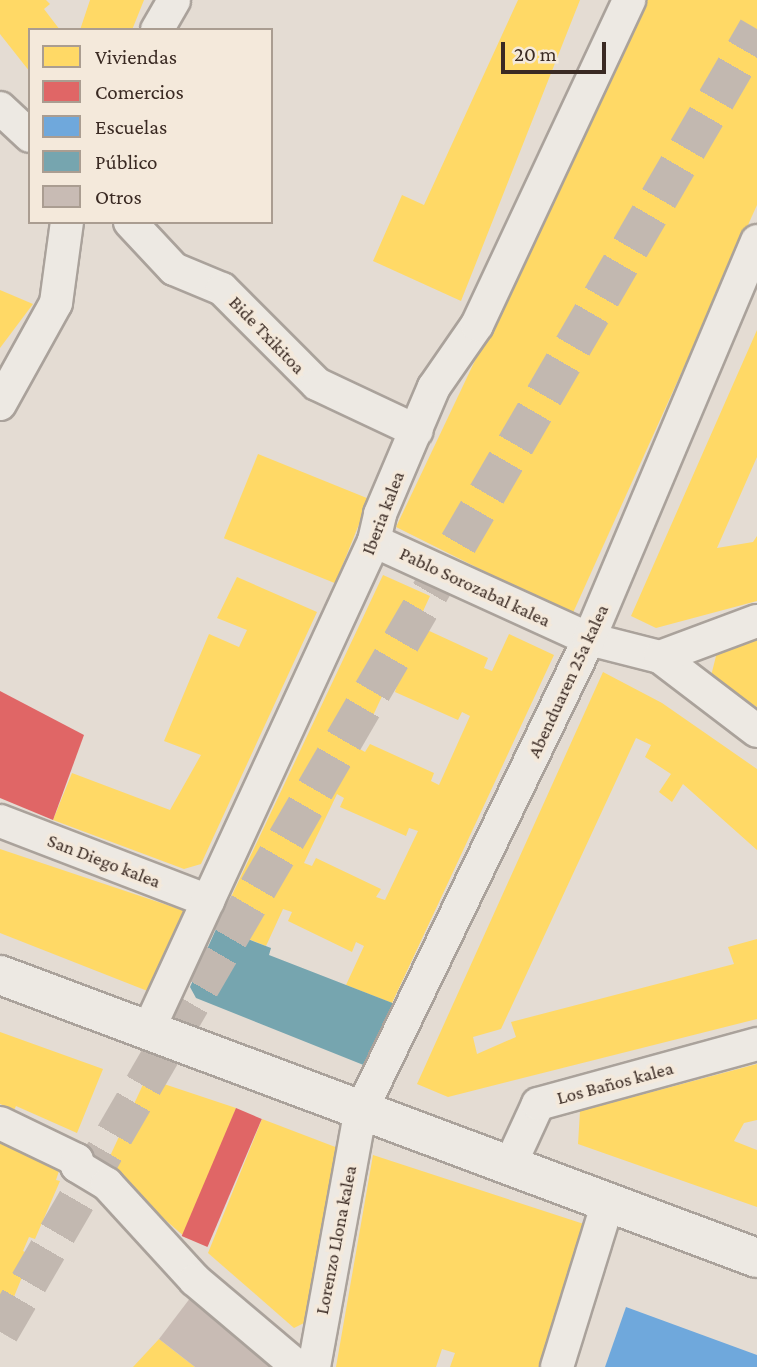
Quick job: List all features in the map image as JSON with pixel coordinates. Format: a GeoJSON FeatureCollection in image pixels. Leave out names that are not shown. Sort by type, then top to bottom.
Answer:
{"type":"FeatureCollection","features":[{"type":"Feature","properties":{"kind":"street"},"geometry":{"type":"LineString","coordinates":[[159,28],[174,0]]}},
{"type":"Feature","properties":{"kind":"street","name":"Iberia kalea"},"geometry":{"type":"LineString","coordinates":[[147,1033],[374,541],[380,514],[434,387],[477,325],[629,0]]}},
{"type":"Feature","properties":{"kind":"street"},"geometry":{"type":"LineString","coordinates":[[0,108],[28,134]]}},
{"type":"Feature","properties":{"kind":"street"},"geometry":{"type":"LineString","coordinates":[[0,404],[56,303],[67,224]]}},
{"type":"Feature","properties":{"kind":"street","name":"Bide Txikitoa"},"geometry":{"type":"LineString","coordinates":[[132,224],[174,269],[222,289],[317,384],[417,431]]}},
{"type":"Feature","properties":{"kind":"street","name":"Abenduaren 25a kalea"},"geometry":{"type":"LineString","coordinates":[[360,1113],[589,639],[757,241]]}},
{"type":"Feature","properties":{"kind":"street","name":"Pablo Sorozabal kalea"},"geometry":{"type":"LineString","coordinates":[[374,541],[589,639],[660,657],[757,730]]}},
{"type":"Feature","properties":{"kind":"street"},"geometry":{"type":"LineString","coordinates":[[660,657],[757,621]]}},
{"type":"Feature","properties":{"kind":"street","name":"San Diego kalea"},"geometry":{"type":"LineString","coordinates":[[0,821],[208,901]]}},
{"type":"Feature","properties":{"kind":"street"},"geometry":{"type":"LineString","coordinates":[[0,975],[360,1113],[510,1165],[757,1258]]}},
{"type":"Feature","properties":{"kind":"street","name":"Los Baños kalea"},"geometry":{"type":"LineString","coordinates":[[510,1165],[538,1104],[757,1045]]}},
{"type":"Feature","properties":{"kind":"street","name":"Lorenzo Llona kalea"},"geometry":{"type":"LineString","coordinates":[[314,1367],[360,1113]]}},
{"type":"Feature","properties":{"kind":"street"},"geometry":{"type":"LineString","coordinates":[[0,1123],[77,1160],[77,1166],[107,1184],[195,1280],[298,1367]]}},
{"type":"Feature","properties":{"kind":"street"},"geometry":{"type":"LineString","coordinates":[[557,1367],[608,1202]]}},
{"type":"Feature","properties":{"kind":"building: Viviendas"},"geometry":{"type":"Polygon","coordinates":[[[0,0],[46,0],[50,4],[44,9],[58,28],[28,28],[28,69],[0,34],[0,0]]]}},
{"type":"Feature","properties":{"kind":"building: Viviendas"},"geometry":{"type":"Polygon","coordinates":[[[90,0],[144,0],[133,28],[81,28],[90,0]]]}},
{"type":"Feature","properties":{"kind":"building: Viviendas"},"geometry":{"type":"Polygon","coordinates":[[[518,0],[580,0],[461,301],[373,261],[402,195],[424,205],[518,0]]]}},
{"type":"Feature","properties":{"kind":"building: Viviendas"},"geometry":{"type":"Polygon","coordinates":[[[646,0],[757,0],[757,205],[572,615],[396,527],[646,0]]]}},
{"type":"Feature","properties":{"kind":"building: Viviendas"},"geometry":{"type":"Polygon","coordinates":[[[0,290],[33,304],[0,348],[0,290]]]}},
{"type":"Feature","properties":{"kind":"building: Viviendas"},"geometry":{"type":"Polygon","coordinates":[[[757,330],[757,457],[717,548],[753,542],[757,536],[757,601],[656,628],[631,616],[757,330]]]}},
{"type":"Feature","properties":{"kind":"building: Viviendas"},"geometry":{"type":"Polygon","coordinates":[[[258,454],[369,499],[335,583],[224,538],[258,454]]]}},
{"type":"Feature","properties":{"kind":"building: Viviendas"},"geometry":{"type":"Polygon","coordinates":[[[383,575],[430,596],[413,633],[420,637],[425,629],[488,658],[484,668],[492,671],[509,634],[554,655],[392,1003],[346,985],[364,946],[356,942],[352,952],[288,921],[292,912],[283,909],[266,946],[217,927],[383,575]],[[390,679],[358,748],[365,752],[370,744],[434,773],[431,781],[439,785],[470,716],[462,712],[458,720],[395,692],[398,682],[390,679]],[[337,794],[304,863],[312,866],[316,858],[381,889],[376,897],[385,900],[418,831],[409,828],[406,836],[340,807],[344,798],[337,794]]]}},
{"type":"Feature","properties":{"kind":"building: Viviendas"},"geometry":{"type":"Polygon","coordinates":[[[237,577],[317,612],[201,864],[184,869],[53,820],[72,773],[170,810],[201,755],[164,741],[209,634],[239,647],[247,630],[217,618],[237,577]]]}},
{"type":"Feature","properties":{"kind":"building: Viviendas"},"geometry":{"type":"Polygon","coordinates":[[[757,636],[757,707],[710,680],[719,644],[757,636]]]}},
{"type":"Feature","properties":{"kind":"building: Viviendas"},"geometry":{"type":"Polygon","coordinates":[[[603,672],[662,703],[757,769],[757,850],[683,784],[672,802],[659,792],[671,774],[645,757],[651,745],[636,738],[501,1029],[473,1037],[477,1054],[516,1037],[511,1022],[734,964],[728,947],[757,939],[757,1019],[448,1097],[417,1084],[603,672]]]}},
{"type":"Feature","properties":{"kind":"building: Viviendas"},"geometry":{"type":"Polygon","coordinates":[[[0,849],[185,911],[150,992],[0,933],[0,849]]]}},
{"type":"Feature","properties":{"kind":"building: Viviendas"},"geometry":{"type":"Polygon","coordinates":[[[0,1032],[103,1069],[77,1133],[16,1106],[14,1110],[0,1104],[0,1032]]]}},
{"type":"Feature","properties":{"kind":"building: Viviendas"},"geometry":{"type":"Polygon","coordinates":[[[757,1064],[757,1120],[744,1123],[734,1141],[757,1150],[757,1207],[578,1144],[580,1111],[757,1064]]]}},
{"type":"Feature","properties":{"kind":"building: Viviendas"},"geometry":{"type":"Polygon","coordinates":[[[146,1078],[236,1108],[186,1238],[105,1167],[146,1078]]]}},
{"type":"Feature","properties":{"kind":"building: Viviendas"},"geometry":{"type":"Polygon","coordinates":[[[262,1119],[338,1148],[306,1322],[294,1328],[208,1253],[262,1119]]]}},
{"type":"Feature","properties":{"kind":"building: Viviendas"},"geometry":{"type":"Polygon","coordinates":[[[0,1133],[62,1162],[56,1180],[60,1181],[35,1239],[29,1237],[23,1251],[31,1255],[7,1314],[0,1312],[0,1133]]]}},
{"type":"Feature","properties":{"kind":"building: Viviendas"},"geometry":{"type":"Polygon","coordinates":[[[373,1155],[590,1226],[546,1367],[450,1367],[455,1353],[442,1349],[436,1367],[336,1367],[373,1155]]]}},
{"type":"Feature","properties":{"kind":"building: Viviendas"},"geometry":{"type":"Polygon","coordinates":[[[159,1339],[195,1367],[133,1367],[159,1339]]]}},
{"type":"Feature","properties":{"kind":"building: Comercios"},"geometry":{"type":"Polygon","coordinates":[[[0,691],[84,735],[53,820],[0,798],[0,691]]]}},
{"type":"Feature","properties":{"kind":"building: Comercios"},"geometry":{"type":"Polygon","coordinates":[[[236,1108],[262,1119],[207,1247],[182,1236],[236,1108]]]}},
{"type":"Feature","properties":{"kind":"building: Escuelas"},"geometry":{"type":"Polygon","coordinates":[[[626,1307],[757,1355],[757,1367],[605,1367],[626,1307]]]}},
{"type":"Feature","properties":{"kind":"building: Público"},"geometry":{"type":"Polygon","coordinates":[[[217,927],[271,948],[269,955],[395,1004],[366,1066],[196,998],[190,987],[217,927]]]}},
{"type":"Feature","properties":{"kind":"building: Otros"},"geometry":{"type":"Polygon","coordinates":[[[194,1293],[287,1367],[195,1367],[159,1339],[194,1293]]]}},
{"type":"Feature","properties":{"kind":"tunnel"},"geometry":{"type":"LineString","coordinates":[[0,1332],[757,29]]}}]}
